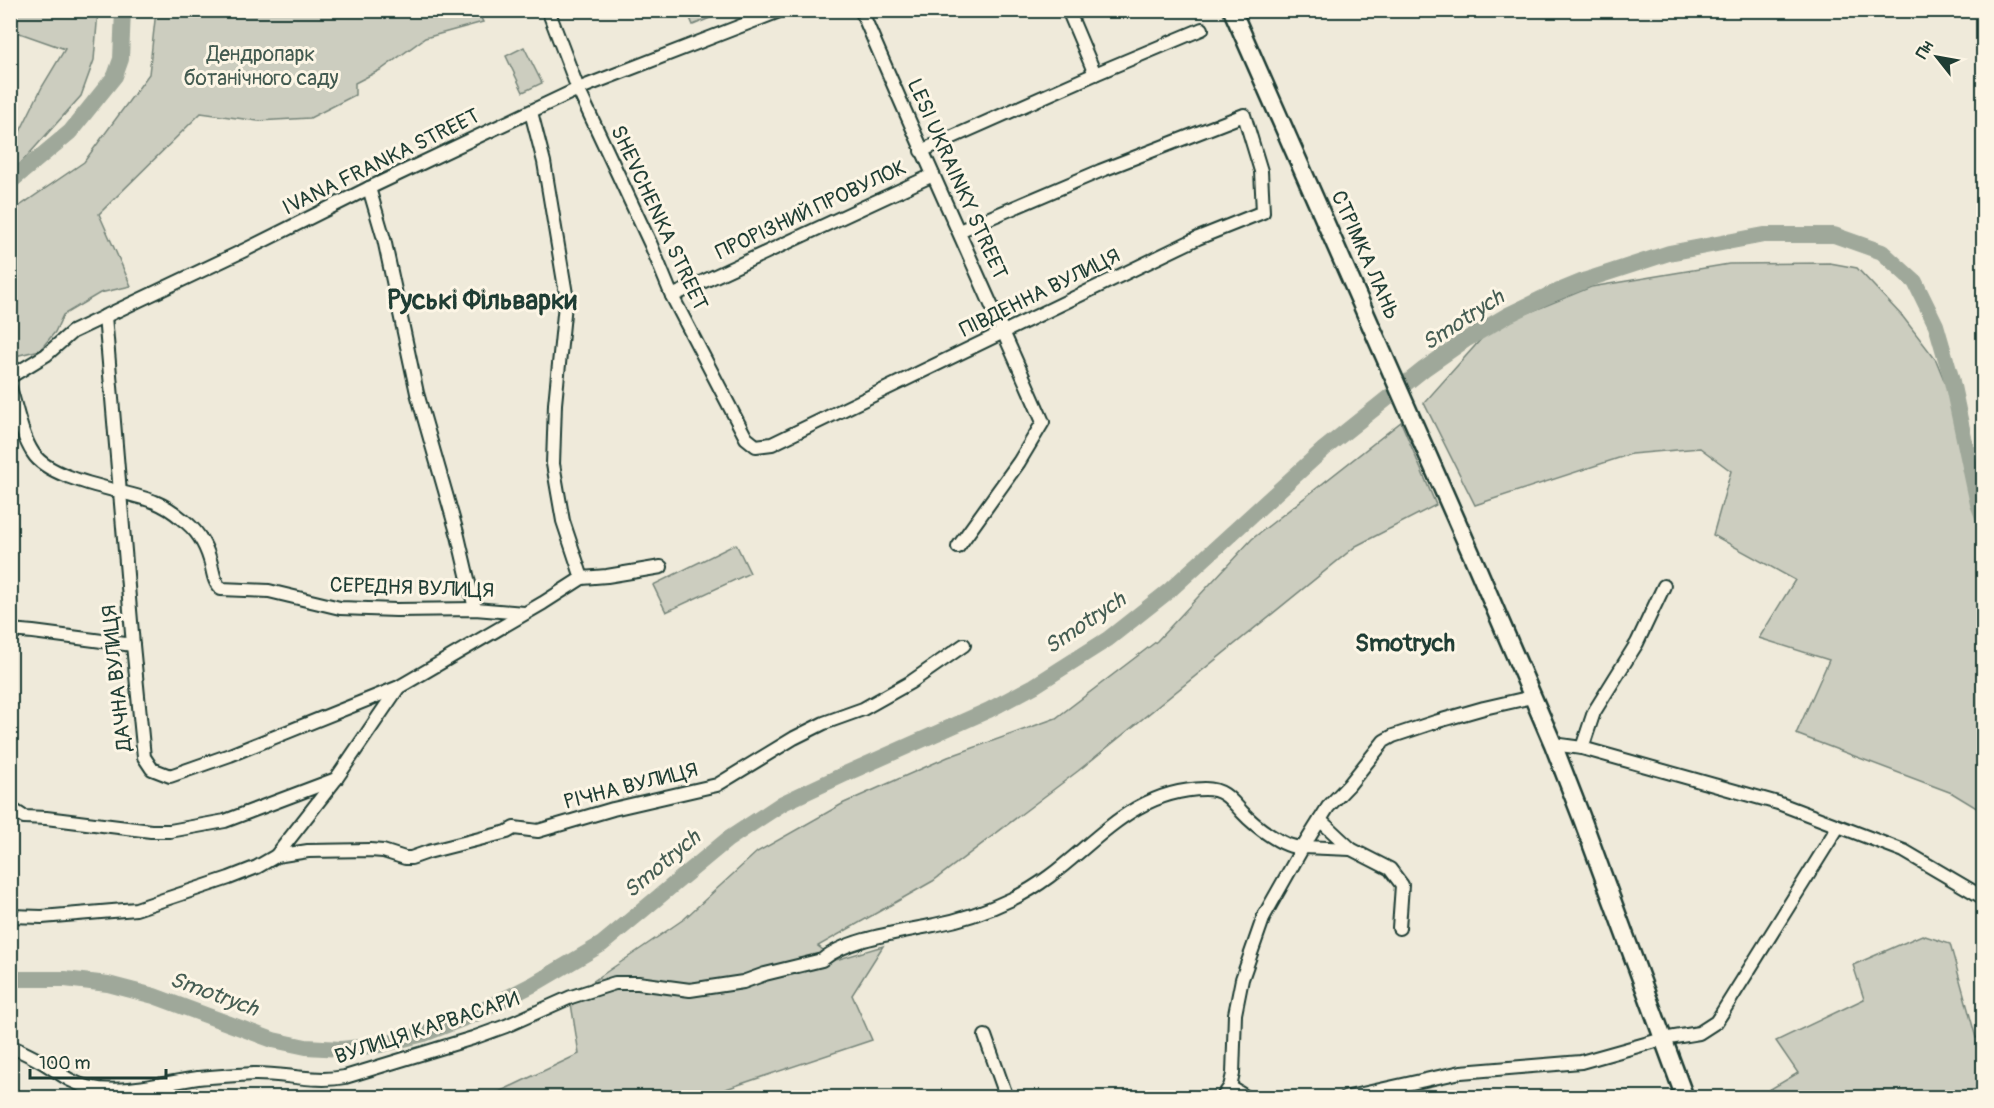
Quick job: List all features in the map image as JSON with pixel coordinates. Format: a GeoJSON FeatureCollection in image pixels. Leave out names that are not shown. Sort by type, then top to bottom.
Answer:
{"type":"FeatureCollection","features":[{"type":"Feature","properties":{"kind":"main road","name":"СТРІМКА ЛАНЬ"},"geometry":{"type":"LineString","coordinates":[[1232,10],[1553,744],[1684,1098]]}},
{"type":"Feature","properties":{"kind":"street","name":"SHEVCHENKA STREET"},"geometry":{"type":"LineString","coordinates":[[548,10],[578,89],[651,245],[672,296],[746,438]]}},
{"type":"Feature","properties":{"kind":"street","name":"IVANA FRANKA STREET"},"geometry":{"type":"LineString","coordinates":[[10,376],[46,355],[72,332],[369,188],[578,89],[782,10]]}},
{"type":"Feature","properties":{"kind":"street","name":"LESI UKRAINKY STREET"},"geometry":{"type":"LineString","coordinates":[[861,10],[921,151],[1044,422],[1019,462],[958,547]]}},
{"type":"Feature","properties":{"kind":"street"},"geometry":{"type":"LineString","coordinates":[[1068,10],[1095,74]]}},
{"type":"Feature","properties":{"kind":"street","name":"ПРОРІЗНИЙ ПРОВУЛОК"},"geometry":{"type":"LineString","coordinates":[[921,151],[1202,28]]}},
{"type":"Feature","properties":{"kind":"street"},"geometry":{"type":"LineString","coordinates":[[531,112],[544,162],[566,294],[555,404],[553,464],[563,521],[582,578]]}},
{"type":"Feature","properties":{"kind":"street","name":"ПІВДЕННА ВУЛИЦЯ"},"geometry":{"type":"LineString","coordinates":[[746,438],[756,446],[772,444],[1198,238],[1263,212],[1261,171],[1244,115],[1100,171],[959,231]]}},
{"type":"Feature","properties":{"kind":"street","name":"ПРОРІЗНИЙ ПРОВУЛОК"},"geometry":{"type":"LineString","coordinates":[[672,296],[933,175]]}},
{"type":"Feature","properties":{"kind":"street"},"geometry":{"type":"LineString","coordinates":[[369,188],[384,239],[417,393],[458,536],[475,609]]}},
{"type":"Feature","properties":{"kind":"street","name":"ДАЧНА ВУЛИЦЯ"},"geometry":{"type":"LineString","coordinates":[[105,316],[144,757],[152,769],[170,776],[230,755],[399,687]]}},
{"type":"Feature","properties":{"kind":"street","name":"СЕРЕДНЯ ВУЛИЦЯ"},"geometry":{"type":"LineString","coordinates":[[10,388],[34,455],[48,467],[65,474],[163,505],[193,528],[200,537],[209,557],[217,585],[223,590],[269,591],[340,608],[475,609],[524,613]]}},
{"type":"Feature","properties":{"kind":"street","name":"СЕРЕДНЯ ВУЛИЦЯ"},"geometry":{"type":"LineString","coordinates":[[399,687],[582,578],[627,574],[662,567]]}},
{"type":"Feature","properties":{"kind":"street"},"geometry":{"type":"LineString","coordinates":[[1582,748],[1594,712],[1637,643],[1664,586]]}},
{"type":"Feature","properties":{"kind":"street"},"geometry":{"type":"LineString","coordinates":[[10,630],[133,645]]}},
{"type":"Feature","properties":{"kind":"street","name":"РІЧНА ВУЛИЦЯ"},"geometry":{"type":"LineString","coordinates":[[10,916],[42,917],[136,909],[229,878],[257,867],[276,856],[308,851],[370,850],[411,858],[507,832],[514,828],[538,831],[613,809],[717,785],[794,738],[863,708],[912,682],[964,645]]}},
{"type":"Feature","properties":{"kind":"street","name":"РІЧНА ВУЛИЦЯ"},"geometry":{"type":"LineString","coordinates":[[276,856],[336,779],[399,687]]}},
{"type":"Feature","properties":{"kind":"street"},"geometry":{"type":"LineString","coordinates":[[1222,1098],[1230,1087],[1233,1074],[1235,1014],[1242,979],[1264,916],[1328,807],[1373,753],[1384,741],[1393,736],[1484,708],[1532,697]]}},
{"type":"Feature","properties":{"kind":"street"},"geometry":{"type":"LineString","coordinates":[[1553,744],[1582,748],[1701,783],[1755,796],[1904,851],[1983,898]]}},
{"type":"Feature","properties":{"kind":"street"},"geometry":{"type":"LineString","coordinates":[[10,808],[24,817],[161,831],[225,821],[336,779]]}},
{"type":"Feature","properties":{"kind":"street","name":"ВУЛИЦЯ КАРВАСАРИ"},"geometry":{"type":"LineString","coordinates":[[10,1046],[40,1061],[70,1081],[92,1088],[119,1089],[200,1078],[266,1074],[329,1080],[473,1038],[615,982],[690,990],[743,982],[765,974],[822,960],[829,954],[888,933],[968,917],[1036,887],[1127,813],[1150,800],[1172,794],[1202,789],[1219,791],[1229,797],[1249,819],[1287,845],[1303,848]]}},
{"type":"Feature","properties":{"kind":"street"},"geometry":{"type":"LineString","coordinates":[[1320,820],[1351,849],[1390,869],[1402,885],[1399,928]]}},
{"type":"Feature","properties":{"kind":"street"},"geometry":{"type":"LineString","coordinates":[[1344,1098],[1461,1072],[1581,1062],[1663,1039],[1699,1033],[1716,1022],[1838,827]]}},
{"type":"Feature","properties":{"kind":"street"},"geometry":{"type":"LineString","coordinates":[[1303,848],[1351,849]]}},
{"type":"Feature","properties":{"kind":"street"},"geometry":{"type":"LineString","coordinates":[[985,1036],[1007,1098]]}},
{"type":"Feature","properties":{"kind":"street"},"geometry":{"type":"LineString","coordinates":[[1230,1087],[1248,1098]]}},
{"type":"Feature","properties":{"kind":"green space","name":"Дендропарк ботанічного саду"},"geometry":{"type":"Polygon","coordinates":[[[477,10],[483,22],[425,38],[382,69],[355,83],[355,95],[310,118],[258,121],[201,113],[99,214],[131,286],[100,293],[63,315],[55,332],[40,350],[11,357],[11,212],[84,162],[149,74],[156,11],[477,10]]]}},
{"type":"Feature","properties":{"kind":"green space"},"geometry":{"type":"Polygon","coordinates":[[[14,11],[98,11],[94,60],[81,96],[21,163],[11,170],[11,150],[42,87],[65,49],[11,30],[14,11]]]}},
{"type":"Feature","properties":{"kind":"green space"},"geometry":{"type":"Polygon","coordinates":[[[687,11],[727,11],[693,25],[687,11]]]}},
{"type":"Feature","properties":{"kind":"green space"},"geometry":{"type":"Polygon","coordinates":[[[524,47],[542,83],[523,92],[506,56],[524,47]]]}},
{"type":"Feature","properties":{"kind":"green space"},"geometry":{"type":"Polygon","coordinates":[[[1830,263],[1857,268],[1903,317],[1936,360],[1966,435],[1983,486],[1983,812],[1952,793],[1796,734],[1829,660],[1759,638],[1795,580],[1713,535],[1731,471],[1700,448],[1631,454],[1475,505],[1424,403],[1491,328],[1591,287],[1729,264],[1830,263]]]}},
{"type":"Feature","properties":{"kind":"green space"},"geometry":{"type":"Polygon","coordinates":[[[1401,422],[1436,505],[1356,546],[1078,771],[933,881],[818,946],[836,960],[883,946],[852,995],[872,1040],[708,1095],[708,1097],[480,1098],[499,1092],[579,1054],[570,997],[684,919],[757,852],[844,803],[948,757],[1056,718],[1157,641],[1252,539],[1401,422]]]}},
{"type":"Feature","properties":{"kind":"green space"},"geometry":{"type":"Polygon","coordinates":[[[736,544],[750,573],[666,612],[653,585],[736,544]]]}},
{"type":"Feature","properties":{"kind":"green space"},"geometry":{"type":"Polygon","coordinates":[[[1922,935],[1950,944],[1976,1038],[1983,1035],[1983,1097],[1757,1097],[1798,1073],[1776,1041],[1864,999],[1853,965],[1922,935]]]}},
{"type":"Feature","properties":{"kind":"waterway","name":"Smotrych"},"geometry":{"type":"LineString","coordinates":[[10,182],[70,132],[115,76],[121,59],[123,10]]}},
{"type":"Feature","properties":{"kind":"waterway","name":"Smotrych"},"geometry":{"type":"LineString","coordinates":[[10,979],[65,979],[108,984],[154,996],[273,1040],[306,1047],[341,1049],[380,1045],[424,1034],[475,1014],[534,984],[602,944],[727,840],[783,803],[989,710],[1034,686],[1108,639],[1170,590],[1324,449],[1424,369],[1467,339],[1547,296],[1586,280],[1669,253],[1764,235],[1834,235],[1882,252],[1915,282],[1936,325],[1951,377],[1978,504],[1984,519]]}},
{"type":"Feature","properties":{"kind":"district","name":"Руські Фільварки"},"geometry":{"type":"Point","coordinates":[482,300]}},
{"type":"Feature","properties":{"kind":"district","name":"Smotrych"},"geometry":{"type":"Point","coordinates":[1405,643]}}]}
